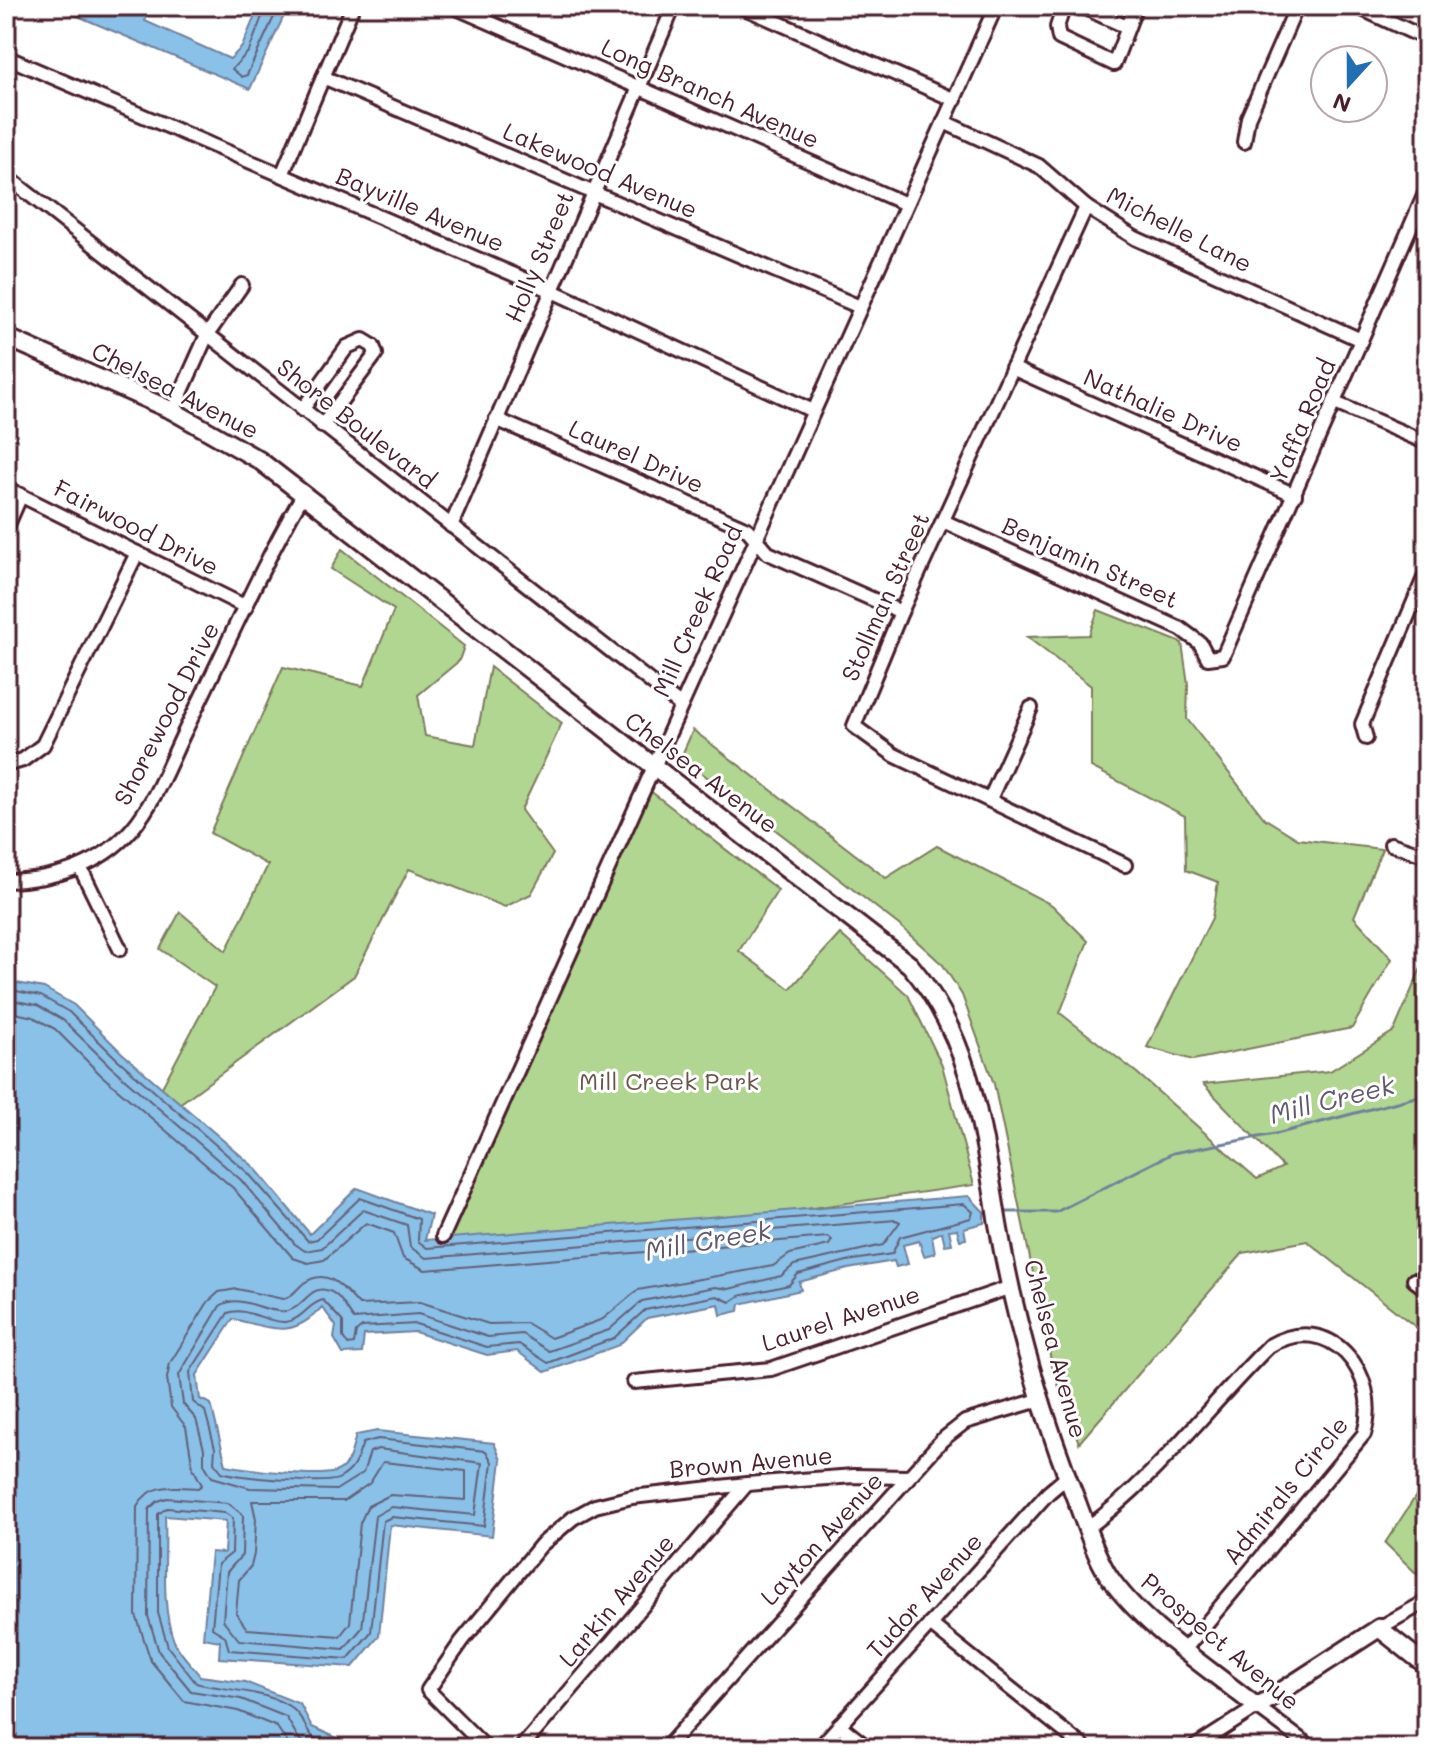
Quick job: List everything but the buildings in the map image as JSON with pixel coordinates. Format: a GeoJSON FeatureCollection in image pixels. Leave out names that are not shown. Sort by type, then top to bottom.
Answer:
{"type":"FeatureCollection","features":[{"type":"Feature","properties":{"kind":"main road","name":"Chelsea Avenue"},"geometry":{"type":"LineString","coordinates":[[6,337],[173,411],[259,460],[910,965],[946,1015],[967,1068],[1011,1287],[1039,1400],[1067,1477]]}},
{"type":"Feature","properties":{"kind":"main road","name":"Prospect Avenue"},"geometry":{"type":"LineString","coordinates":[[1067,1477],[1108,1574],[1118,1587],[1185,1649],[1257,1707]]}},
{"type":"Feature","properties":{"kind":"main road"},"geometry":{"type":"LineString","coordinates":[[1257,1707],[1379,1628],[1427,1666]]}},
{"type":"Feature","properties":{"kind":"street"},"geometry":{"type":"LineString","coordinates":[[282,175],[353,6]]}},
{"type":"Feature","properties":{"kind":"street","name":"Long Branch Avenue"},"geometry":{"type":"LineString","coordinates":[[452,6],[906,204]]}},
{"type":"Feature","properties":{"kind":"street","name":"Holly Street"},"geometry":{"type":"LineString","coordinates":[[451,526],[592,191],[674,6]]}},
{"type":"Feature","properties":{"kind":"street"},"geometry":{"type":"LineString","coordinates":[[740,6],[955,100]]}},
{"type":"Feature","properties":{"kind":"street","name":"Mill Creek Road"},"geometry":{"type":"LineString","coordinates":[[443,1236],[996,6]]}},
{"type":"Feature","properties":{"kind":"street"},"geometry":{"type":"LineString","coordinates":[[1064,6],[1057,27],[1059,38],[1114,64],[1136,6]]}},
{"type":"Feature","properties":{"kind":"street"},"geometry":{"type":"LineString","coordinates":[[1081,6],[1127,27]]}},
{"type":"Feature","properties":{"kind":"street"},"geometry":{"type":"LineString","coordinates":[[1244,142],[1248,118],[1297,6]]}},
{"type":"Feature","properties":{"kind":"street"},"geometry":{"type":"LineString","coordinates":[[1356,6],[1427,39]]}},
{"type":"Feature","properties":{"kind":"street","name":"Bayville Avenue"},"geometry":{"type":"LineString","coordinates":[[6,57],[550,290],[813,411]]}},
{"type":"Feature","properties":{"kind":"street","name":"Lakewood Avenue"},"geometry":{"type":"LineString","coordinates":[[323,77],[860,307]]}},
{"type":"Feature","properties":{"kind":"street","name":"Michelle Lane"},"geometry":{"type":"LineString","coordinates":[[944,122],[1039,166],[1086,207],[1135,238],[1361,340]]}},
{"type":"Feature","properties":{"kind":"street","name":"Shore Boulevard"},"geometry":{"type":"LineString","coordinates":[[6,176],[680,705]]}},
{"type":"Feature","properties":{"kind":"street","name":"Yaffa Road"},"geometry":{"type":"LineString","coordinates":[[1208,658],[1223,656],[1229,647],[1427,189]]}},
{"type":"Feature","properties":{"kind":"street","name":"Stollman Street"},"geometry":{"type":"LineString","coordinates":[[1086,207],[901,612],[854,726],[894,755],[1125,865]]}},
{"type":"Feature","properties":{"kind":"street"},"geometry":{"type":"LineString","coordinates":[[173,411],[207,335],[242,285]]}},
{"type":"Feature","properties":{"kind":"street"},"geometry":{"type":"LineString","coordinates":[[302,410],[347,347],[363,340],[373,346],[376,354],[322,426]]}},
{"type":"Feature","properties":{"kind":"street","name":"Nathalie Drive"},"geometry":{"type":"LineString","coordinates":[[1012,368],[1295,495]]}},
{"type":"Feature","properties":{"kind":"street"},"geometry":{"type":"LineString","coordinates":[[1335,403],[1427,443]]}},
{"type":"Feature","properties":{"kind":"street","name":"Laurel Drive"},"geometry":{"type":"LineString","coordinates":[[496,419],[747,529],[768,553],[901,612]]}},
{"type":"Feature","properties":{"kind":"street","name":"Fairwood Drive"},"geometry":{"type":"LineString","coordinates":[[6,488],[246,607]]}},
{"type":"Feature","properties":{"kind":"street","name":"Shorewood Drive"},"geometry":{"type":"LineString","coordinates":[[6,881],[48,878],[80,867],[113,846],[141,817],[279,535],[304,493]]}},
{"type":"Feature","properties":{"kind":"street"},"geometry":{"type":"LineString","coordinates":[[6,529],[21,495]]}},
{"type":"Feature","properties":{"kind":"street","name":"Benjamin Street"},"geometry":{"type":"LineString","coordinates":[[943,521],[1181,629],[1200,643],[1208,658]]}},
{"type":"Feature","properties":{"kind":"street"},"geometry":{"type":"LineString","coordinates":[[6,765],[23,760],[43,745],[137,553]]}},
{"type":"Feature","properties":{"kind":"street"},"geometry":{"type":"LineString","coordinates":[[1366,738],[1362,724],[1427,571]]}},
{"type":"Feature","properties":{"kind":"street"},"geometry":{"type":"LineString","coordinates":[[990,799],[1031,708]]}},
{"type":"Feature","properties":{"kind":"street"},"geometry":{"type":"LineString","coordinates":[[1391,844],[1427,856]]}},
{"type":"Feature","properties":{"kind":"street"},"geometry":{"type":"LineString","coordinates":[[80,867],[120,949]]}},
{"type":"Feature","properties":{"kind":"street"},"geometry":{"type":"LineString","coordinates":[[1414,1280],[1427,1290]]}},
{"type":"Feature","properties":{"kind":"street","name":"Laurel Avenue"},"geometry":{"type":"LineString","coordinates":[[634,1382],[771,1369],[1011,1287]]}},
{"type":"Feature","properties":{"kind":"street","name":"Admirals Circle"},"geometry":{"type":"LineString","coordinates":[[1087,1528],[1118,1506],[1269,1346],[1280,1339],[1314,1337],[1336,1345],[1358,1365],[1369,1399],[1364,1434],[1185,1649]]}},
{"type":"Feature","properties":{"kind":"street","name":"Layton Avenue"},"geometry":{"type":"LineString","coordinates":[[666,1748],[942,1440],[965,1422],[1039,1400]]}},
{"type":"Feature","properties":{"kind":"street","name":"Brown Avenue"},"geometry":{"type":"LineString","coordinates":[[486,1748],[428,1690],[462,1641],[541,1545],[573,1518],[595,1506],[647,1496],[854,1476],[907,1477]]}},
{"type":"Feature","properties":{"kind":"street","name":"Tudor Avenue"},"geometry":{"type":"LineString","coordinates":[[819,1748],[1048,1493],[1067,1477]]}},
{"type":"Feature","properties":{"kind":"street","name":"Larkin Avenue"},"geometry":{"type":"LineString","coordinates":[[521,1748],[747,1484]]}},
{"type":"Feature","properties":{"kind":"street"},"geometry":{"type":"LineString","coordinates":[[1379,1628],[1427,1601]]}},
{"type":"Feature","properties":{"kind":"street"},"geometry":{"type":"LineString","coordinates":[[930,1624],[1085,1748]]}},
{"type":"Feature","properties":{"kind":"street"},"geometry":{"type":"LineString","coordinates":[[1193,1748],[1257,1707]]}},
{"type":"Feature","properties":{"kind":"street","name":"Prospect Avenue"},"geometry":{"type":"LineString","coordinates":[[1257,1707],[1312,1748]]}},
{"type":"Feature","properties":{"kind":"street"},"geometry":{"type":"LineString","coordinates":[[839,1725],[868,1748]]}},
{"type":"Feature","properties":{"kind":"green space"},"geometry":{"type":"Polygon","coordinates":[[[342,549],[464,646],[459,661],[418,695],[425,736],[475,745],[490,667],[562,723],[521,810],[553,854],[531,894],[505,907],[409,869],[354,976],[178,1105],[161,1089],[215,987],[160,949],[180,912],[226,951],[268,865],[210,833],[283,667],[363,686],[394,610],[331,569],[342,549]]]}},
{"type":"Feature","properties":{"kind":"green space"},"geometry":{"type":"Polygon","coordinates":[[[1098,610],[1182,643],[1188,684],[1187,719],[1264,818],[1298,839],[1382,849],[1354,917],[1392,959],[1352,1028],[1193,1060],[1147,1047],[1212,918],[1218,882],[1186,870],[1185,816],[1091,767],[1091,686],[1027,637],[1089,635],[1098,610]]]}},
{"type":"Feature","properties":{"kind":"green space"},"geometry":{"type":"Polygon","coordinates":[[[693,730],[886,878],[937,846],[1052,905],[1088,941],[1060,1013],[1137,1073],[1257,1179],[1283,1167],[1203,1084],[1330,1071],[1394,1031],[1427,954],[1427,1336],[1307,1241],[1243,1253],[1079,1443],[1053,1370],[994,1084],[962,995],[943,965],[899,925],[681,757],[693,730]]]}},
{"type":"Feature","properties":{"kind":"green space","name":"Mill Creek Park"},"geometry":{"type":"Polygon","coordinates":[[[640,783],[778,890],[739,951],[790,989],[840,934],[908,995],[942,1065],[974,1185],[561,1244],[438,1244],[640,783]]]}},
{"type":"Feature","properties":{"kind":"green space"},"geometry":{"type":"Polygon","coordinates":[[[1427,1479],[1427,1593],[1424,1594],[1421,1578],[1385,1543],[1427,1479]]]}},
{"type":"Feature","properties":{"kind":"water"},"geometry":{"type":"Polygon","coordinates":[[[54,6],[102,6],[118,13],[121,6],[151,6],[145,21],[230,59],[242,47],[259,6],[288,7],[250,89],[54,6]]]}},
{"type":"Feature","properties":{"kind":"water"},"geometry":{"type":"Polygon","coordinates":[[[6,981],[44,988],[74,1005],[122,1053],[254,1167],[310,1234],[357,1188],[431,1215],[425,1240],[969,1196],[984,1212],[984,1223],[964,1228],[966,1239],[960,1240],[957,1229],[949,1230],[952,1244],[945,1245],[942,1232],[932,1236],[935,1253],[924,1256],[919,1241],[903,1245],[908,1264],[896,1267],[894,1261],[799,1282],[801,1290],[740,1304],[739,1311],[721,1315],[719,1304],[647,1318],[619,1345],[545,1372],[517,1351],[487,1355],[415,1332],[364,1335],[362,1353],[343,1354],[334,1338],[336,1326],[322,1307],[291,1328],[270,1328],[233,1319],[197,1375],[200,1399],[211,1404],[226,1465],[265,1471],[335,1472],[347,1462],[356,1435],[377,1431],[494,1443],[501,1460],[492,1536],[390,1525],[379,1636],[353,1667],[219,1658],[220,1641],[203,1638],[211,1552],[224,1553],[226,1521],[165,1516],[167,1612],[174,1641],[182,1654],[200,1676],[245,1682],[300,1704],[312,1727],[342,1740],[343,1748],[6,1748],[6,981]]]}},
{"type":"Feature","properties":{"kind":"waterway","name":"Mill Creek"},"geometry":{"type":"LineString","coordinates":[[1004,1212],[1056,1212],[1173,1153],[1280,1133],[1427,1094]]}}]}
